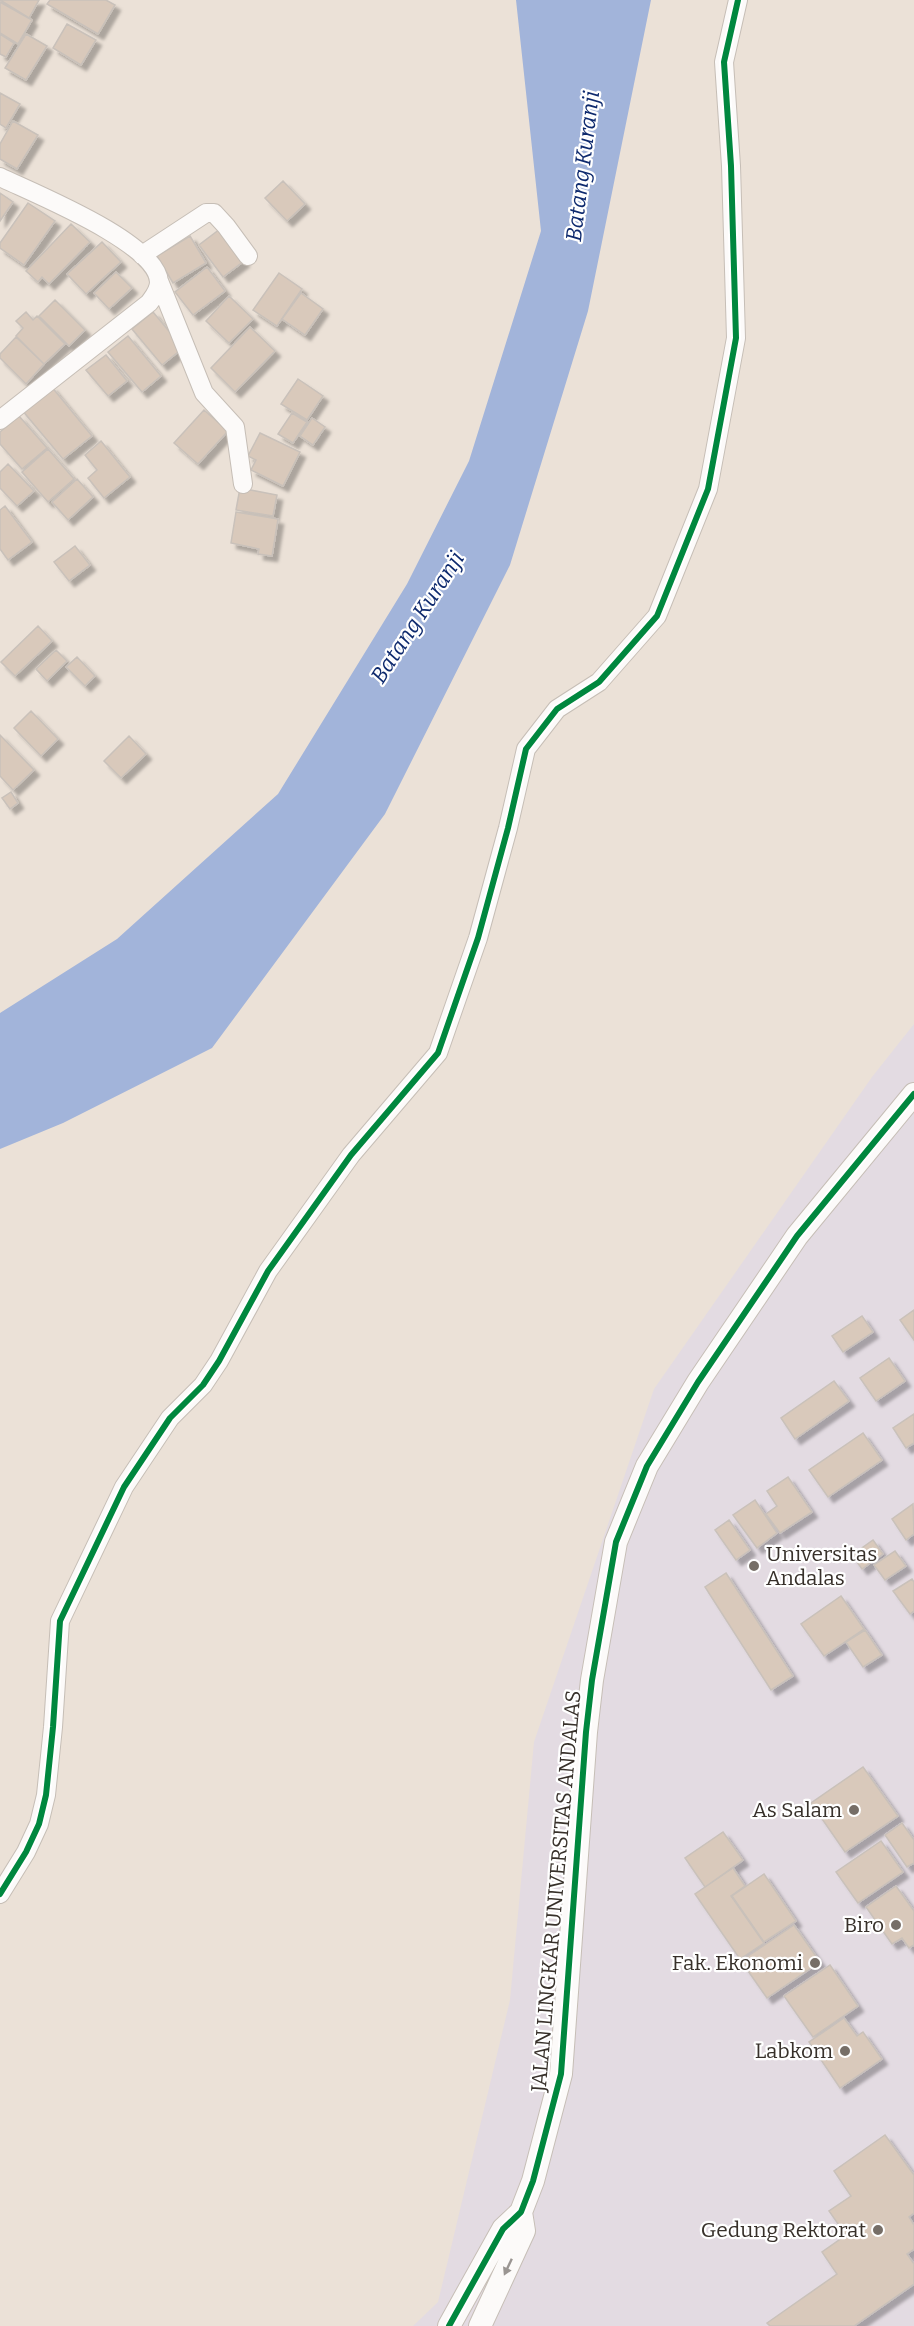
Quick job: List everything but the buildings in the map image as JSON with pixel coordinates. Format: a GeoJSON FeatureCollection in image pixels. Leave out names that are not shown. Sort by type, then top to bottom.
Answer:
{"type":"FeatureCollection","features":[{"type":"Feature","properties":{"kind":"street"},"geometry":{"type":"LineString","coordinates":[[0,1894],[26,1852],[39,1824],[46,1795],[60,1622],[124,1487],[170,1418],[203,1385],[219,1361],[268,1271],[351,1155],[438,1053],[478,938],[508,828],[526,748],[557,709],[599,682],[657,616],[708,489],[736,338],[731,166],[724,62],[738,0]]}},
{"type":"Feature","properties":{"kind":"street"},"geometry":{"type":"LineString","coordinates":[[0,177],[118,235],[142,255],[154,269],[204,393],[235,427],[243,484]]}},
{"type":"Feature","properties":{"kind":"street"},"geometry":{"type":"LineString","coordinates":[[142,255],[206,213],[214,213],[248,256]]}},
{"type":"Feature","properties":{"kind":"street"},"geometry":{"type":"LineString","coordinates":[[0,420],[149,303],[157,292],[159,281]]}},
{"type":"Feature","properties":{"kind":"street","name":"JALAN LINGKAR UNIVERSITAS ANDALAS"},"geometry":{"type":"LineString","coordinates":[[449,2326],[504,2229],[521,2212],[533,2181],[561,2074],[586,1732],[592,1680],[616,1542],[648,1466],[698,1383],[797,1236],[914,1094]]}},
{"type":"Feature","properties":{"kind":"street","name":"JALAN LINGKAR UNIVERSITAS ANDALAS"},"geometry":{"type":"LineString","coordinates":[[480,2326],[524,2231],[521,2212]]}},
{"type":"Feature","properties":{"kind":"shaded area","name":"Universitas Andalas"},"geometry":{"type":"Polygon","coordinates":[[[914,1024],[914,2326],[413,2326],[438,2302],[510,2000],[534,1742],[654,1389],[872,1077],[914,1024]]]}},
{"type":"Feature","properties":{"kind":"water","name":"Batang Kuranji"},"geometry":{"type":"Polygon","coordinates":[[[516,0],[651,0],[588,311],[510,565],[385,814],[212,1048],[63,1123],[0,1149],[0,1013],[117,939],[278,794],[407,584],[469,461],[541,231],[516,0]]]}},
{"type":"Feature","properties":{"kind":"cycle path"},"geometry":{"type":"LineString","coordinates":[[0,1894],[26,1852],[39,1824],[46,1795],[60,1621],[124,1487],[170,1418],[203,1385],[219,1361],[268,1271],[351,1155],[438,1053],[478,938],[508,828],[526,749],[557,709],[599,682],[657,616],[708,489],[736,338],[731,166],[724,62],[738,0]]}},
{"type":"Feature","properties":{"kind":"cycle path"},"geometry":{"type":"LineString","coordinates":[[449,2326],[503,2229],[521,2212],[533,2181],[561,2074],[586,1732],[592,1680],[616,1542],[647,1466],[698,1382],[797,1236],[914,1094]]}},
{"type":"Feature","properties":{"kind":"place","name":"Universitas Andalas"},"geometry":{"type":"Point","coordinates":[754,1566]}},
{"type":"Feature","properties":{"kind":"place","name":"As Salam"},"geometry":{"type":"Point","coordinates":[854,1810]}},
{"type":"Feature","properties":{"kind":"place","name":"Biro"},"geometry":{"type":"Point","coordinates":[896,1925]}},
{"type":"Feature","properties":{"kind":"place","name":"Fak. Ekonomi"},"geometry":{"type":"Point","coordinates":[815,1963]}},
{"type":"Feature","properties":{"kind":"place","name":"Labkom"},"geometry":{"type":"Point","coordinates":[845,2051]}},
{"type":"Feature","properties":{"kind":"place","name":"Gedung Rektorat"},"geometry":{"type":"Point","coordinates":[878,2230]}}]}
